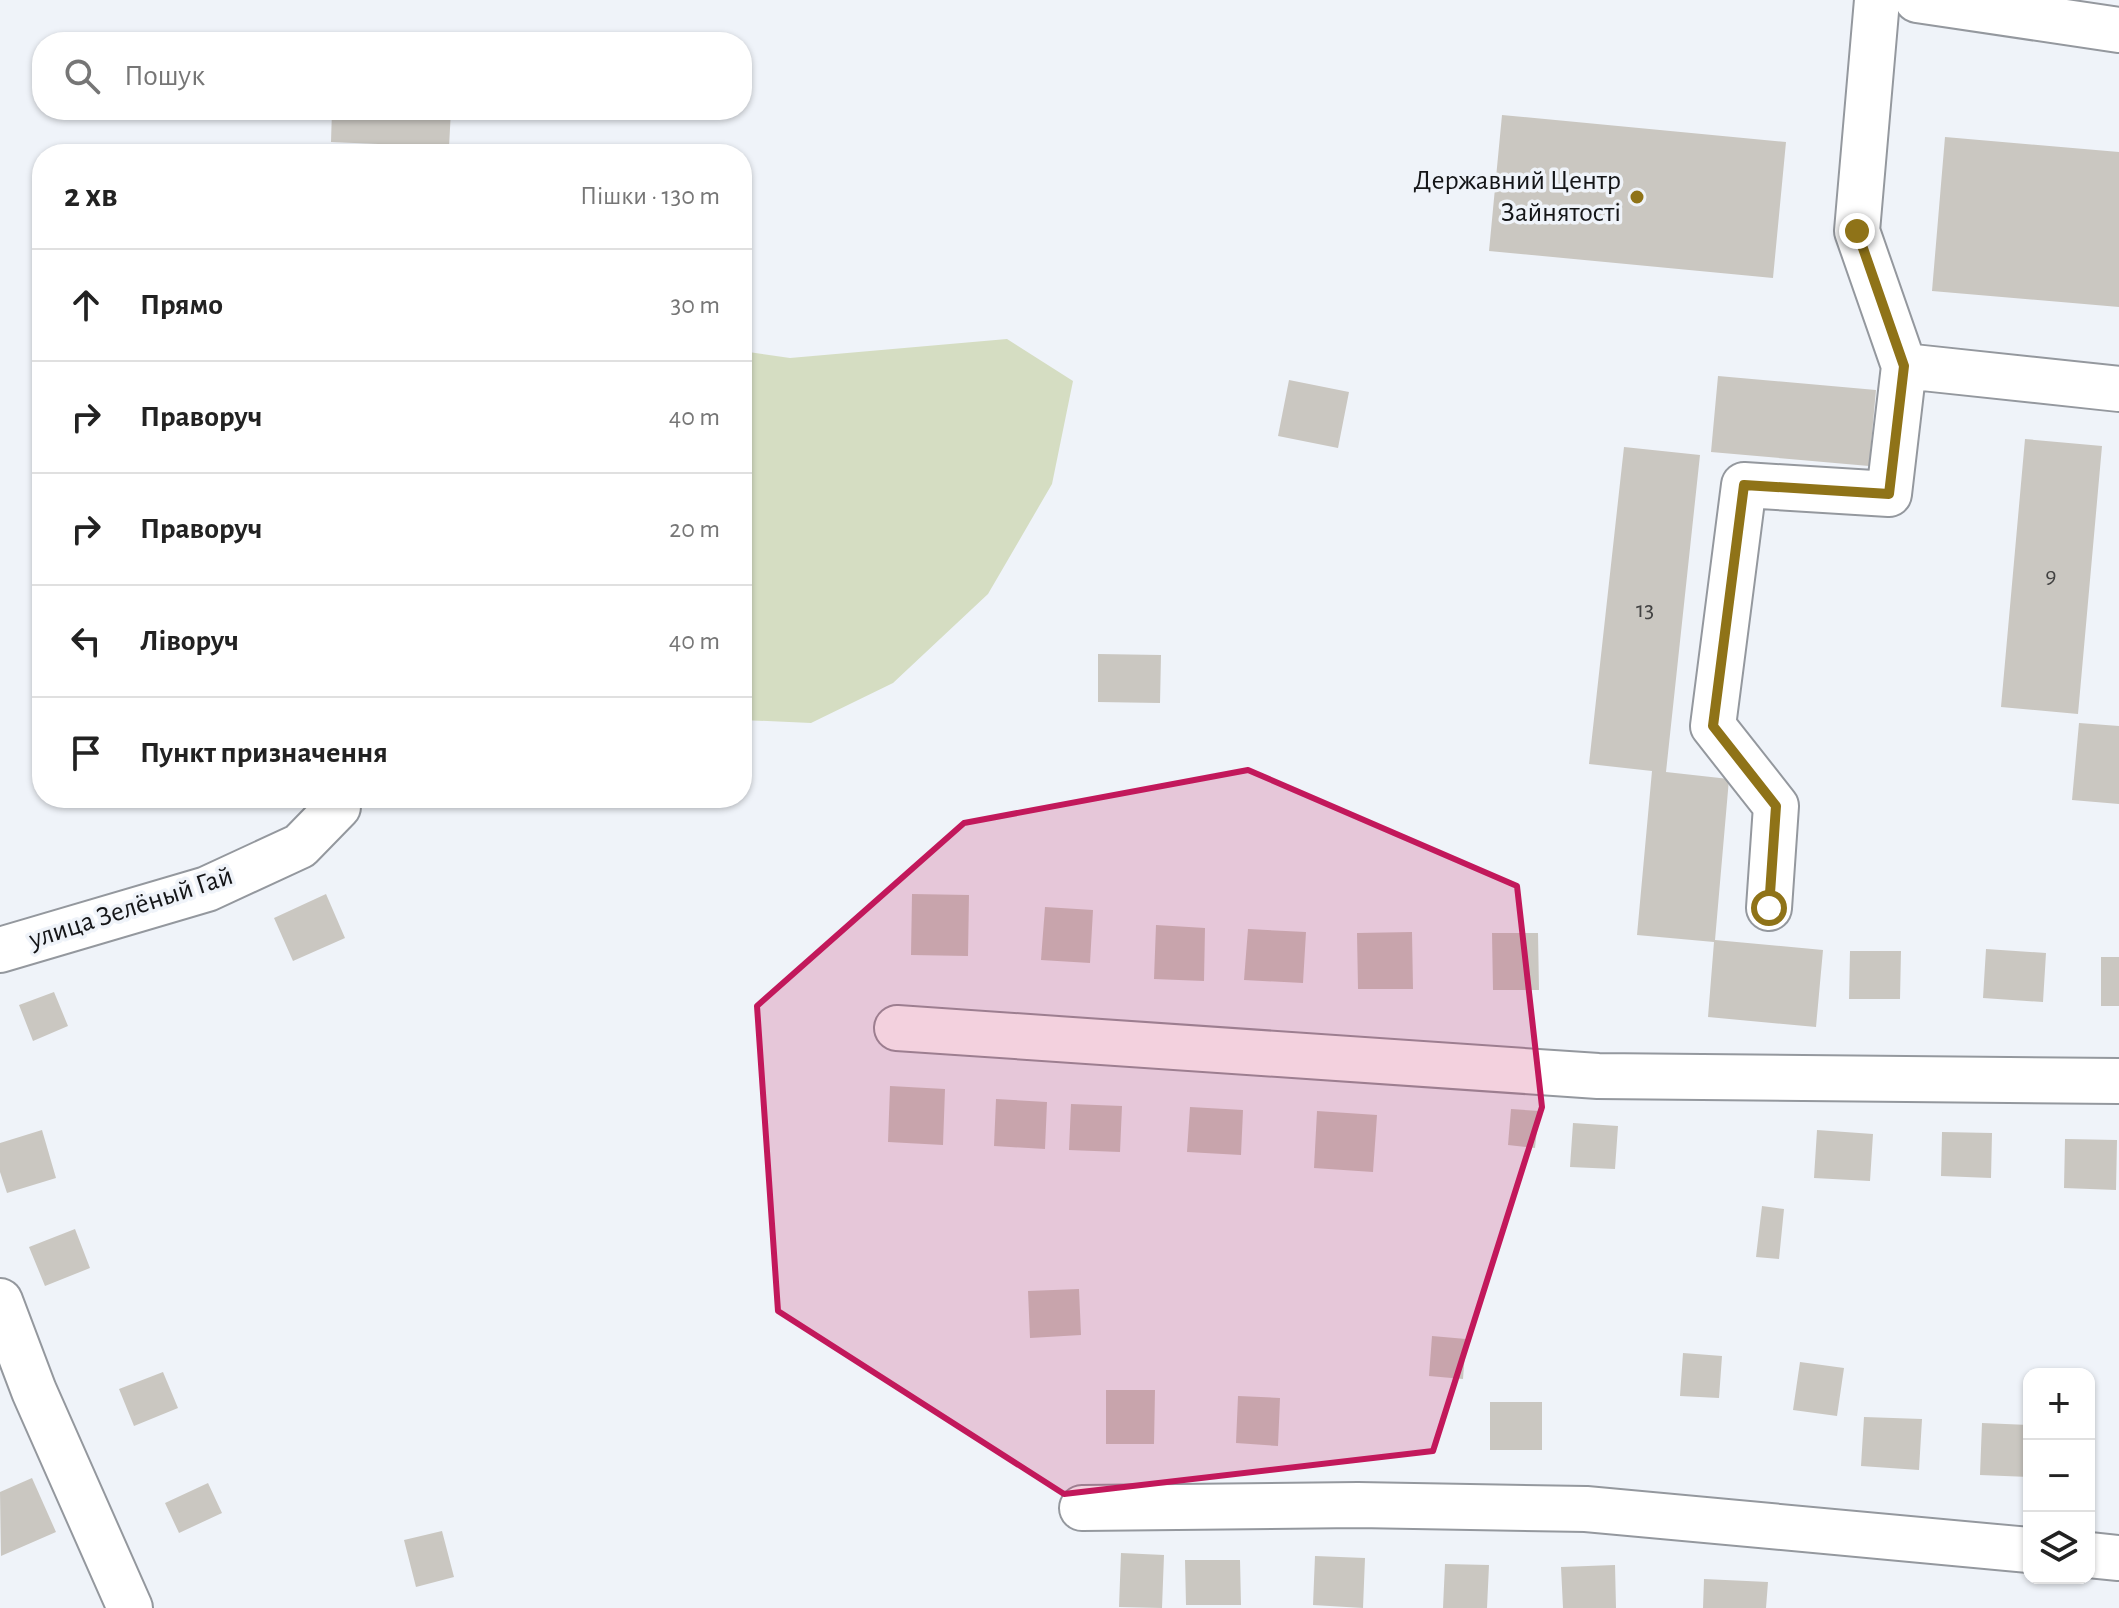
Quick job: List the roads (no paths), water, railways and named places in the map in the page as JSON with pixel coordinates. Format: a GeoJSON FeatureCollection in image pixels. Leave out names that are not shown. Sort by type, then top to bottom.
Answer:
{"type":"FeatureCollection","features":[{"type":"Feature","properties":{"kind":"street"},"geometry":{"type":"LineString","coordinates":[[1769,908],[1776,806],[1713,726],[1744,485],[1889,494],[1904,366],[1857,231],[1877,0]]}},
{"type":"Feature","properties":{"kind":"street"},"geometry":{"type":"LineString","coordinates":[[1917,0],[2075,11],[2119,30]]}},
{"type":"Feature","properties":{"kind":"street"},"geometry":{"type":"LineString","coordinates":[[1904,366],[2119,389]]}},
{"type":"Feature","properties":{"kind":"street","name":"улица Зелёный Гай"},"geometry":{"type":"LineString","coordinates":[[0,950],[207,889],[300,846],[337,808]]}},
{"type":"Feature","properties":{"kind":"street"},"geometry":{"type":"LineString","coordinates":[[897,1028],[1598,1076],[2119,1081]]}},
{"type":"Feature","properties":{"kind":"street"},"geometry":{"type":"LineString","coordinates":[[0,1301],[34,1391],[130,1608]]}},
{"type":"Feature","properties":{"kind":"street"},"geometry":{"type":"LineString","coordinates":[[1082,1508],[1358,1505],[1586,1509],[2023,1549]]}},
{"type":"Feature","properties":{"kind":"street"},"geometry":{"type":"LineString","coordinates":[[2095,1556],[2119,1558]]}},
{"type":"Feature","properties":{"kind":"place","name":"Державний Центр Зайнятості"},"geometry":{"type":"Point","coordinates":[1637,197]}}]}
